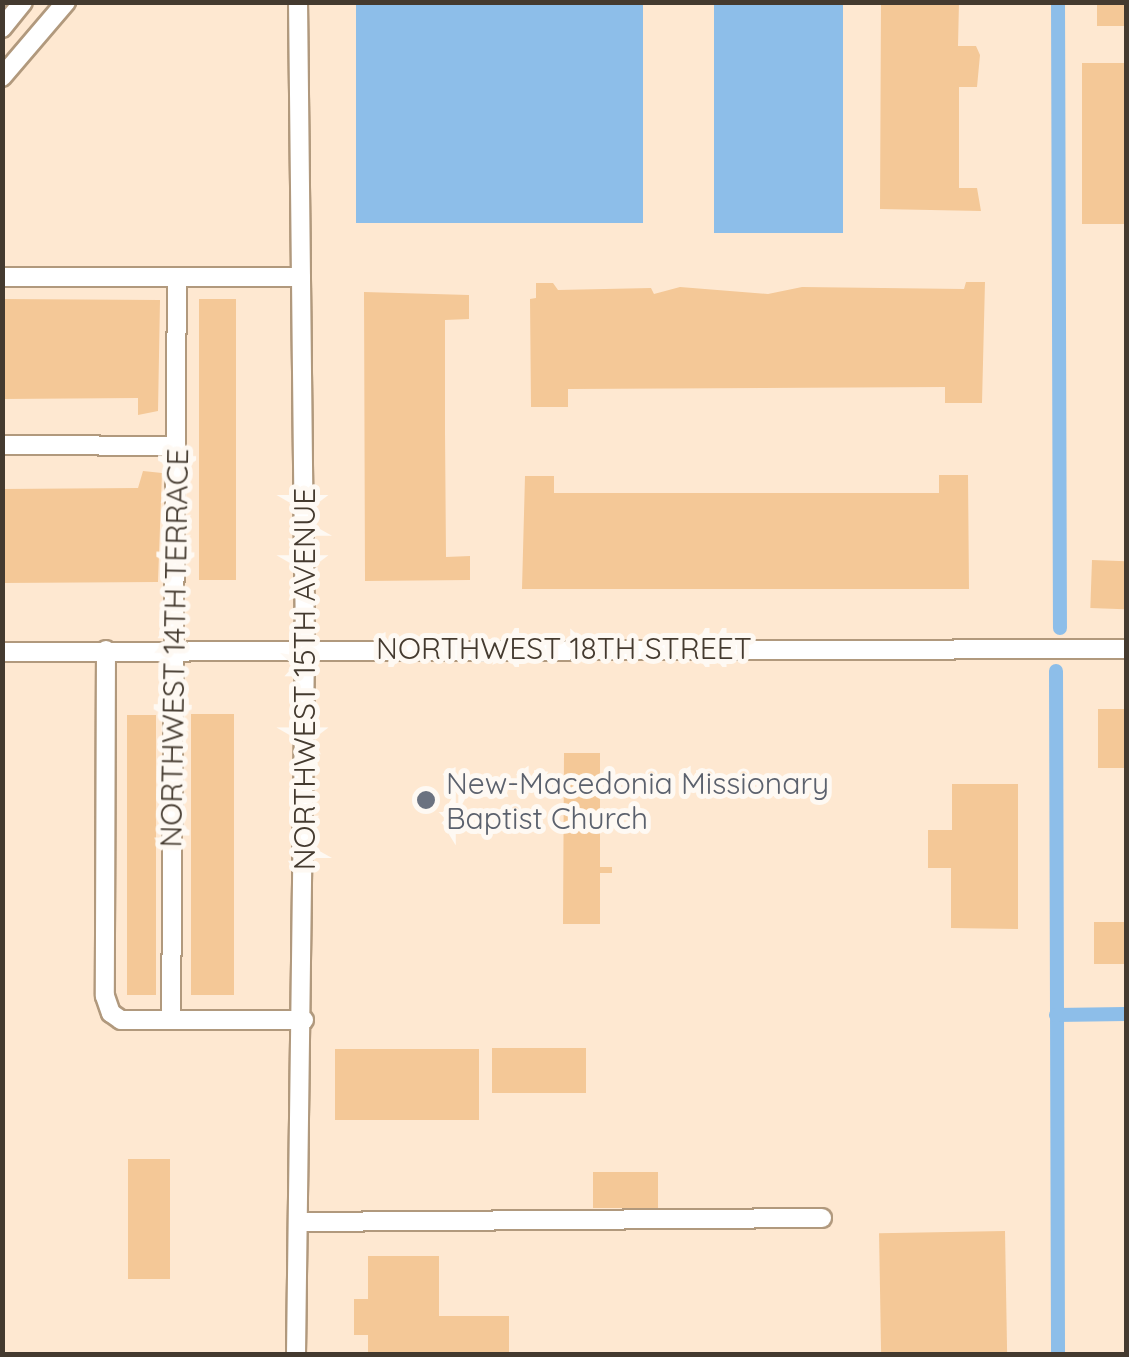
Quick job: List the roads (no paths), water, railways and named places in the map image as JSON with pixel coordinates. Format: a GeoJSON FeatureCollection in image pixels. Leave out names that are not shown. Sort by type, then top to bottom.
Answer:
{"type":"FeatureCollection","features":[{"type":"Feature","properties":{"kind":"street"},"geometry":{"type":"LineString","coordinates":[[2,28],[22,2]]}},
{"type":"Feature","properties":{"kind":"street"},"geometry":{"type":"LineString","coordinates":[[2,77],[66,2]]}},
{"type":"Feature","properties":{"kind":"street","name":"NORTHWEST 15TH AVENUE"},"geometry":{"type":"LineString","coordinates":[[296,1354],[304,1020],[305,648],[298,2]]}},
{"type":"Feature","properties":{"kind":"street"},"geometry":{"type":"LineString","coordinates":[[2,277],[301,277]]}},
{"type":"Feature","properties":{"kind":"street","name":"NORTHWEST 14TH TERRACE"},"geometry":{"type":"LineString","coordinates":[[170,1020],[176,277]]}},
{"type":"Feature","properties":{"kind":"street"},"geometry":{"type":"LineString","coordinates":[[2,445],[176,446]]}},
{"type":"Feature","properties":{"kind":"street","name":"NORTHWEST 18TH STREET"},"geometry":{"type":"LineString","coordinates":[[2,652],[305,648],[1126,649]]}},
{"type":"Feature","properties":{"kind":"street"},"geometry":{"type":"LineString","coordinates":[[106,650],[105,996],[121,1020],[304,1020]]}},
{"type":"Feature","properties":{"kind":"street"},"geometry":{"type":"LineString","coordinates":[[298,1222],[822,1218]]}},
{"type":"Feature","properties":{"kind":"water"},"geometry":{"type":"Polygon","coordinates":[[[356,3],[643,3],[643,223],[356,223],[356,3]]]}},
{"type":"Feature","properties":{"kind":"water"},"geometry":{"type":"Polygon","coordinates":[[[714,3],[843,3],[843,233],[714,233],[714,3]]]}},
{"type":"Feature","properties":{"kind":"waterway"},"geometry":{"type":"LineString","coordinates":[[1058,2],[1060,628]]}},
{"type":"Feature","properties":{"kind":"waterway"},"geometry":{"type":"LineString","coordinates":[[1056,671],[1058,1354]]}},
{"type":"Feature","properties":{"kind":"waterway"},"geometry":{"type":"LineString","coordinates":[[1056,1015],[1126,1014]]}},
{"type":"Feature","properties":{"kind":"place","name":"New-Macedonia Missionary Baptist Church"},"geometry":{"type":"Point","coordinates":[426,800]}}]}
